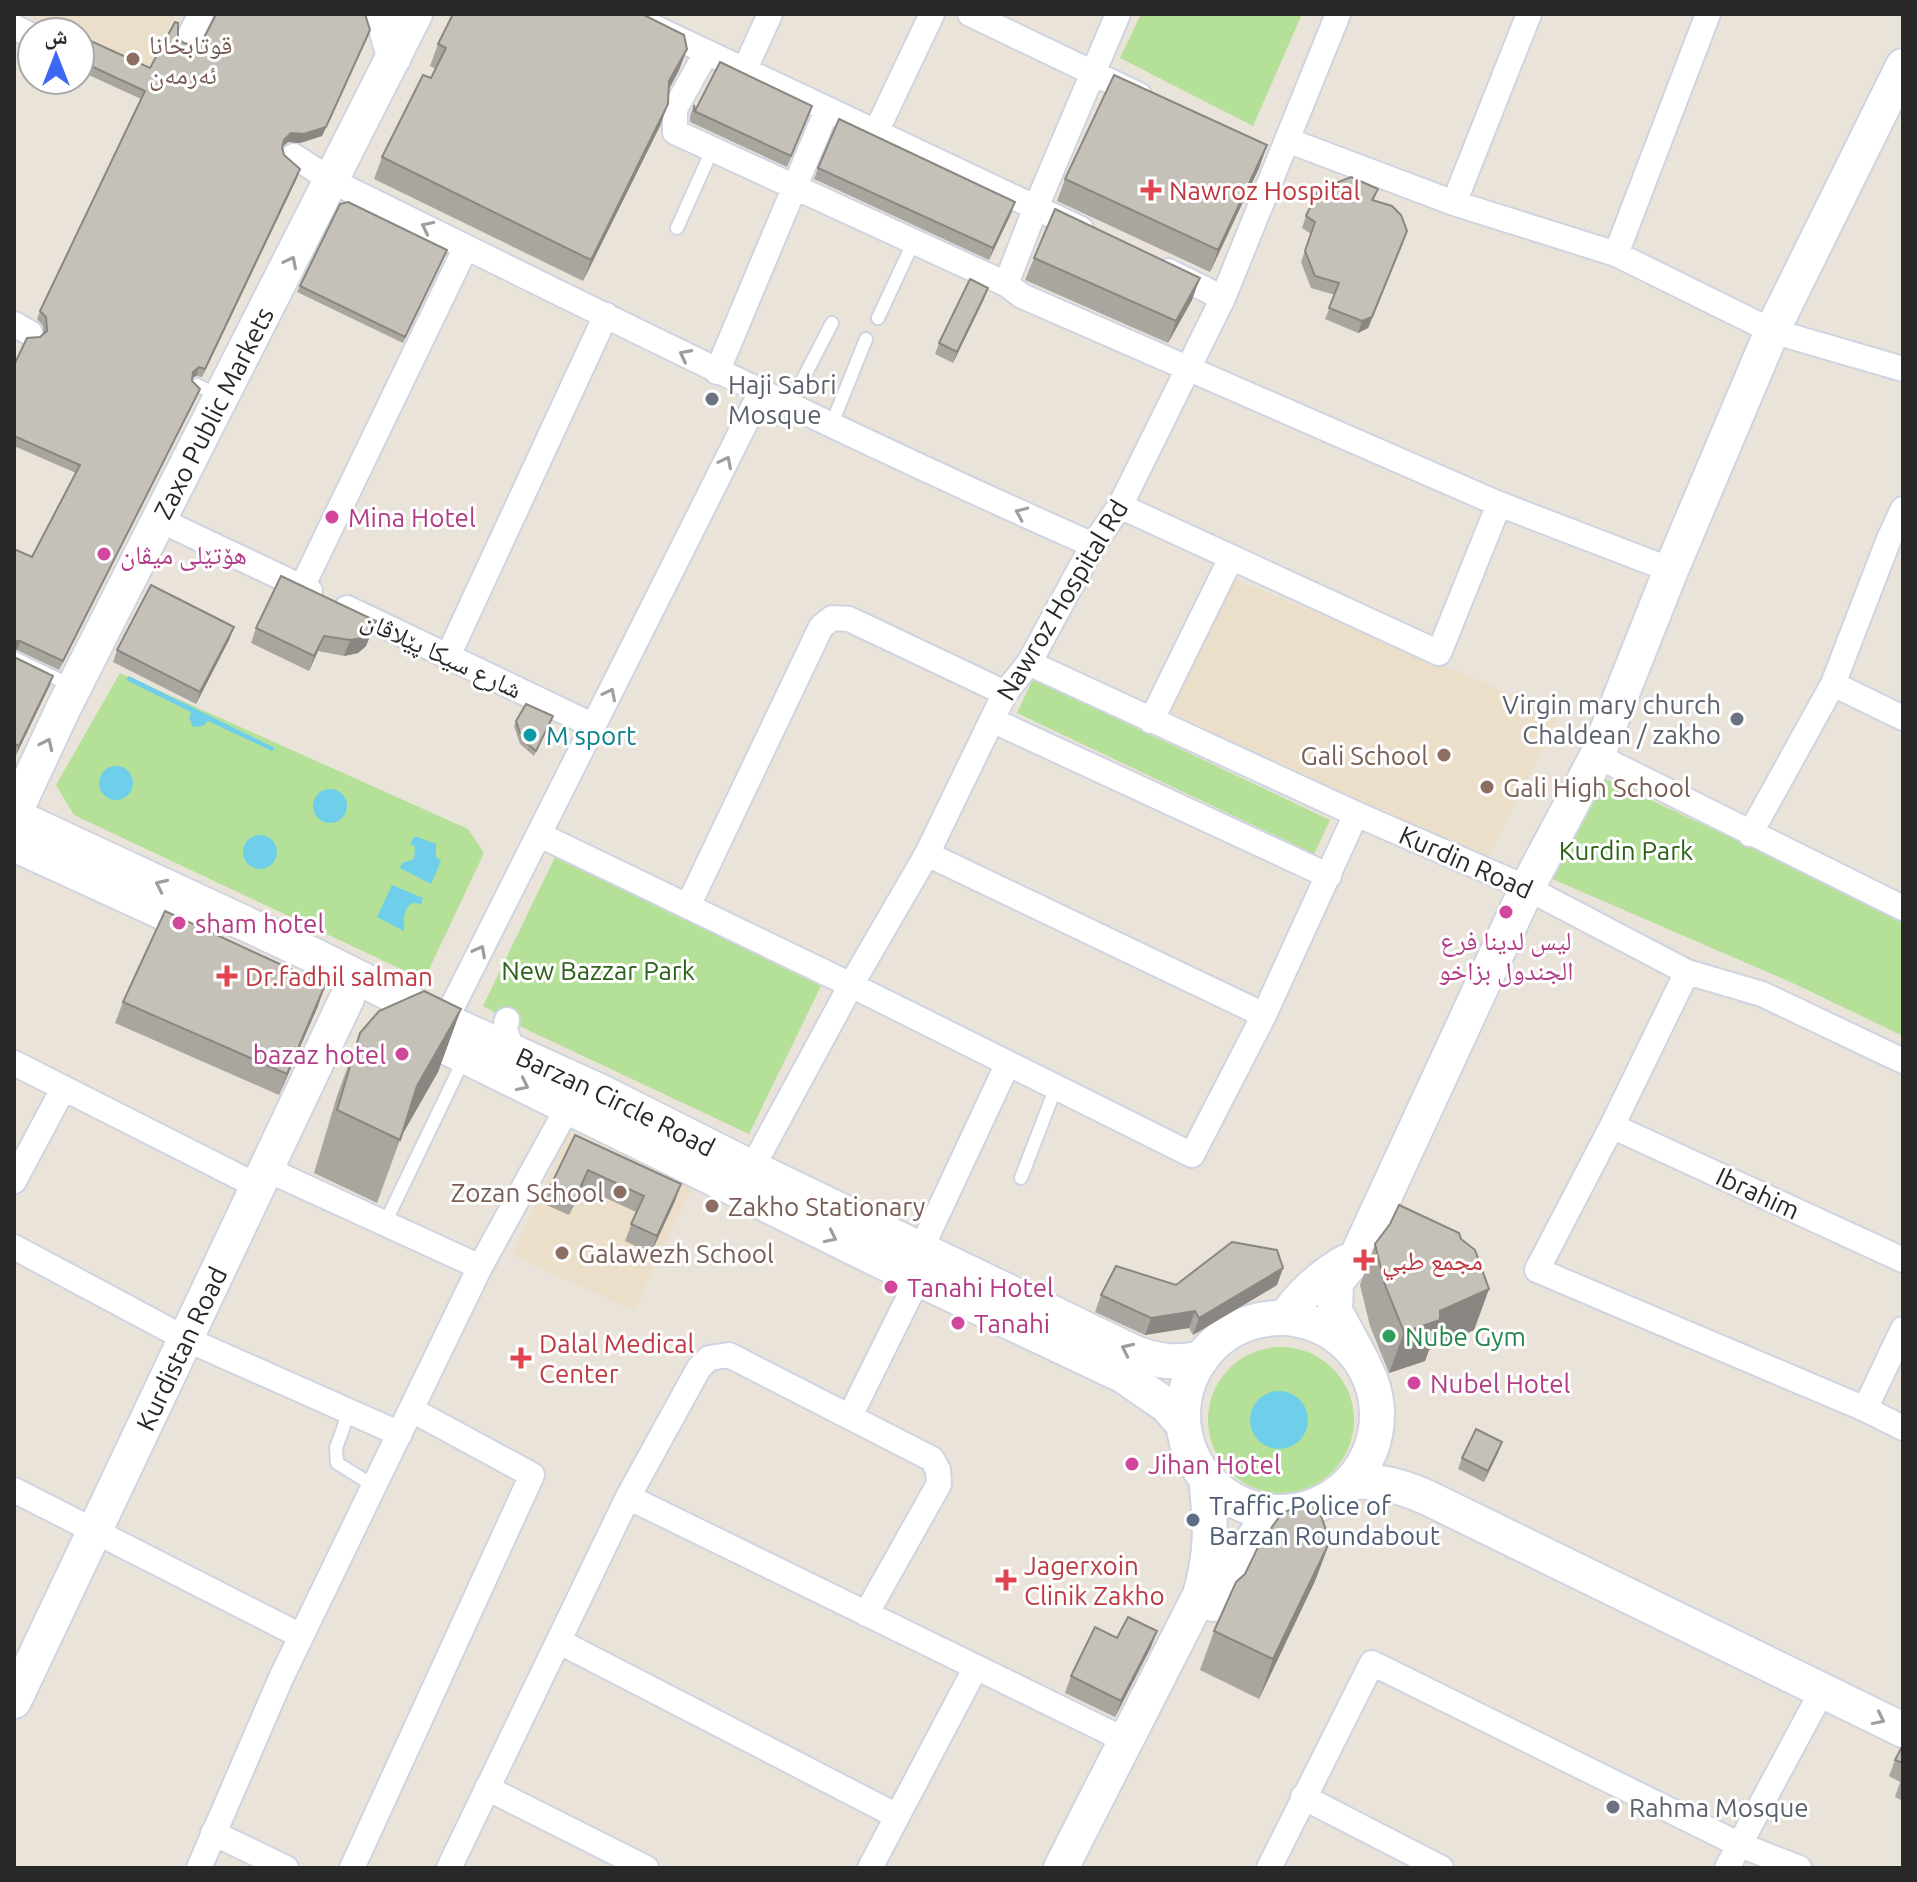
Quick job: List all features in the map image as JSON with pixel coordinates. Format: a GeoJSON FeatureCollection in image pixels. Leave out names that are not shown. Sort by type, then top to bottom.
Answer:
{"type":"FeatureCollection","features":[{"type":"Feature","properties":{"kind":"main road"},"geometry":{"type":"LineString","coordinates":[[379,14],[394,57]]}},
{"type":"Feature","properties":{"kind":"main road","name":"Zaxo Public Markets"},"geometry":{"type":"LineString","coordinates":[[19,829],[75,687],[160,520],[210,391],[332,181],[415,14]]}},
{"type":"Feature","properties":{"kind":"main road"},"geometry":{"type":"LineString","coordinates":[[1087,1868],[1227,1574],[1259,1531],[1335,1495],[1351,1482],[1372,1448],[1377,1429],[1373,1383],[1335,1311],[1336,1282],[1357,1256],[1527,888],[1597,756],[1772,331],[1903,66]]}},
{"type":"Feature","properties":{"kind":"main road","name":"Barzan Circle Road"},"geometry":{"type":"LineString","coordinates":[[19,829],[399,1027],[568,1107],[920,1264],[1146,1357],[1174,1362],[1202,1358]]}},
{"type":"Feature","properties":{"kind":"main road","name":"Barzan Circle Road"},"geometry":{"type":"LineString","coordinates":[[19,829],[317,957],[445,1021],[510,1036],[599,1091],[752,1168],[920,1264]]}},
{"type":"Feature","properties":{"kind":"main road","name":"Kurdistan Road"},"geometry":{"type":"LineString","coordinates":[[17,1687],[95,1531],[347,998]]}},
{"type":"Feature","properties":{"kind":"main road"},"geometry":{"type":"LineString","coordinates":[[303,1090],[347,1045],[359,1038]]}},
{"type":"Feature","properties":{"kind":"main road"},"geometry":{"type":"LineString","coordinates":[[1286,1318],[1291,1308],[1325,1273],[1357,1256]]}},
{"type":"Feature","properties":{"kind":"main road"},"geometry":{"type":"LineString","coordinates":[[920,1264],[1124,1376],[1166,1405],[1183,1424]]}},
{"type":"Feature","properties":{"kind":"main road"},"geometry":{"type":"LineString","coordinates":[[1296,1511],[1270,1512],[1245,1505],[1223,1493],[1206,1477],[1193,1458],[1183,1424],[1190,1377],[1219,1339],[1239,1327],[1262,1319],[1286,1318],[1309,1322],[1330,1331],[1348,1345],[1363,1363]]}},
{"type":"Feature","properties":{"kind":"main road"},"geometry":{"type":"LineString","coordinates":[[1377,1429],[1401,1461],[1683,1604],[1903,1704]]}},
{"type":"Feature","properties":{"kind":"main road"},"geometry":{"type":"LineString","coordinates":[[1061,1868],[1200,1595],[1209,1564],[1211,1542],[1206,1477]]}},
{"type":"Feature","properties":{"kind":"main road"},"geometry":{"type":"LineString","coordinates":[[1351,1482],[1374,1480],[1426,1497],[1903,1730]]}},
{"type":"Feature","properties":{"kind":"street"},"geometry":{"type":"LineString","coordinates":[[188,39],[201,14]]}},
{"type":"Feature","properties":{"kind":"street"},"geometry":{"type":"LineString","coordinates":[[626,14],[1103,240]]}},
{"type":"Feature","properties":{"kind":"street"},"geometry":{"type":"LineString","coordinates":[[744,71],[770,14]]}},
{"type":"Feature","properties":{"kind":"street"},"geometry":{"type":"LineString","coordinates":[[875,134],[932,14]]}},
{"type":"Feature","properties":{"kind":"street"},"geometry":{"type":"LineString","coordinates":[[970,14],[1165,106]]}},
{"type":"Feature","properties":{"kind":"street"},"geometry":{"type":"LineString","coordinates":[[1006,284],[1118,14]]}},
{"type":"Feature","properties":{"kind":"street","name":"Nawroz Hospital Rd"},"geometry":{"type":"LineString","coordinates":[[752,1168],[851,985],[927,854],[1005,693],[1029,663],[1093,545],[1120,506],[1223,298],[1338,14]]}},
{"type":"Feature","properties":{"kind":"street"},"geometry":{"type":"LineString","coordinates":[[1454,203],[1529,14]]}},
{"type":"Feature","properties":{"kind":"street"},"geometry":{"type":"LineString","coordinates":[[1616,254],[1708,14]]}},
{"type":"Feature","properties":{"kind":"street"},"geometry":{"type":"LineString","coordinates":[[706,53],[675,109],[675,132],[1006,284],[1022,296],[1187,369],[1499,504],[1671,570]]}},
{"type":"Feature","properties":{"kind":"street"},"geometry":{"type":"LineString","coordinates":[[717,372],[827,110]]}},
{"type":"Feature","properties":{"kind":"street"},"geometry":{"type":"LineString","coordinates":[[1252,144],[1284,148],[1616,254],[1772,331],[1903,369]]}},
{"type":"Feature","properties":{"kind":"street"},"geometry":{"type":"LineString","coordinates":[[294,156],[332,181],[717,372],[1093,545]]}},
{"type":"Feature","properties":{"kind":"street"},"geometry":{"type":"LineString","coordinates":[[302,587],[466,247]]}},
{"type":"Feature","properties":{"kind":"street"},"geometry":{"type":"LineString","coordinates":[[1143,259],[1223,298]]}},
{"type":"Feature","properties":{"kind":"street"},"geometry":{"type":"LineString","coordinates":[[448,656],[606,315]]}},
{"type":"Feature","properties":{"kind":"street"},"geometry":{"type":"LineString","coordinates":[[445,1021],[761,392]]}},
{"type":"Feature","properties":{"kind":"street"},"geometry":{"type":"LineString","coordinates":[[1120,506],[1439,653],[1499,504]]}},
{"type":"Feature","properties":{"kind":"street"},"geometry":{"type":"LineString","coordinates":[[1750,834],[1833,684],[1896,543],[1903,509]]}},
{"type":"Feature","properties":{"kind":"street","name":"شارع سيكا پێلاڤان"},"geometry":{"type":"LineString","coordinates":[[160,520],[594,726]]}},
{"type":"Feature","properties":{"kind":"street"},"geometry":{"type":"LineString","coordinates":[[1151,721],[1231,558]]}},
{"type":"Feature","properties":{"kind":"street"},"geometry":{"type":"LineString","coordinates":[[688,906],[821,627],[832,618],[849,619],[1005,693]]}},
{"type":"Feature","properties":{"kind":"street","name":"Kurdin Road"},"geometry":{"type":"LineString","coordinates":[[1029,663],[1356,814],[1527,888],[1687,972],[1762,994],[1903,1061]]}},
{"type":"Feature","properties":{"kind":"street"},"geometry":{"type":"LineString","coordinates":[[1833,684],[1903,718]]}},
{"type":"Feature","properties":{"kind":"street"},"geometry":{"type":"LineString","coordinates":[[992,720],[1329,876]]}},
{"type":"Feature","properties":{"kind":"street"},"geometry":{"type":"LineString","coordinates":[[1597,756],[1903,908]]}},
{"type":"Feature","properties":{"kind":"street"},"geometry":{"type":"LineString","coordinates":[[540,835],[1192,1155],[1264,1015],[1356,814]]}},
{"type":"Feature","properties":{"kind":"street"},"geometry":{"type":"LineString","coordinates":[[927,854],[1264,1015]]}},
{"type":"Feature","properties":{"kind":"street"},"geometry":{"type":"LineString","coordinates":[[1687,972],[1537,1270],[1903,1428]]}},
{"type":"Feature","properties":{"kind":"street"},"geometry":{"type":"LineString","coordinates":[[14,1063],[63,1089],[262,1178],[385,1223],[480,1267]]}},
{"type":"Feature","properties":{"kind":"street"},"geometry":{"type":"LineString","coordinates":[[850,1416],[1008,1063]]}},
{"type":"Feature","properties":{"kind":"street"},"geometry":{"type":"LineString","coordinates":[[14,1181],[63,1089]]}},
{"type":"Feature","properties":{"kind":"street"},"geometry":{"type":"LineString","coordinates":[[199,1868],[301,1636],[480,1267],[568,1107]]}},
{"type":"Feature","properties":{"kind":"street","name":"Ibrahim"},"geometry":{"type":"LineString","coordinates":[[1612,1126],[1903,1260]]}},
{"type":"Feature","properties":{"kind":"street"},"geometry":{"type":"LineString","coordinates":[[14,1247],[186,1339],[400,1434]]}},
{"type":"Feature","properties":{"kind":"street"},"geometry":{"type":"LineString","coordinates":[[1865,1409],[1903,1329]]}},
{"type":"Feature","properties":{"kind":"street"},"geometry":{"type":"LineString","coordinates":[[449,1868],[628,1497],[699,1368],[709,1358],[729,1355],[932,1459],[938,1470],[939,1484],[866,1614]]}},
{"type":"Feature","properties":{"kind":"street"},"geometry":{"type":"LineString","coordinates":[[352,1868],[532,1475],[412,1410]]}},
{"type":"Feature","properties":{"kind":"street"},"geometry":{"type":"LineString","coordinates":[[14,1490],[301,1636]]}},
{"type":"Feature","properties":{"kind":"street"},"geometry":{"type":"LineString","coordinates":[[628,1497],[1125,1740]]}},
{"type":"Feature","properties":{"kind":"street"},"geometry":{"type":"LineString","coordinates":[[560,1642],[897,1816]]}},
{"type":"Feature","properties":{"kind":"street"},"geometry":{"type":"LineString","coordinates":[[1269,1868],[1372,1663],[1738,1844],[1799,1868]]}},
{"type":"Feature","properties":{"kind":"street"},"geometry":{"type":"LineString","coordinates":[[870,1868],[976,1667]]}},
{"type":"Feature","properties":{"kind":"street"},"geometry":{"type":"LineString","coordinates":[[1727,1868],[1822,1691]]}},
{"type":"Feature","properties":{"kind":"street"},"geometry":{"type":"LineString","coordinates":[[487,1788],[646,1868]]}},
{"type":"Feature","properties":{"kind":"street"},"geometry":{"type":"LineString","coordinates":[[1303,1797],[1441,1868]]}},
{"type":"Feature","properties":{"kind":"street"},"geometry":{"type":"LineString","coordinates":[[213,1833],[286,1868]]}},
{"type":"Feature","properties":{"kind":"lane"},"geometry":{"type":"LineString","coordinates":[[677,228],[713,148]]}},
{"type":"Feature","properties":{"kind":"lane"},"geometry":{"type":"LineString","coordinates":[[878,318],[914,241]]}},
{"type":"Feature","properties":{"kind":"lane"},"geometry":{"type":"LineString","coordinates":[[789,406],[832,323]]}},
{"type":"Feature","properties":{"kind":"lane"},"geometry":{"type":"LineString","coordinates":[[831,426],[866,339]]}},
{"type":"Feature","properties":{"kind":"lane"},"geometry":{"type":"LineString","coordinates":[[14,658],[75,687]]}},
{"type":"Feature","properties":{"kind":"lane"},"geometry":{"type":"LineString","coordinates":[[385,1223],[465,1056]]}},
{"type":"Feature","properties":{"kind":"lane"},"geometry":{"type":"LineString","coordinates":[[1021,1178],[1056,1087]]}},
{"type":"Feature","properties":{"kind":"lane"},"geometry":{"type":"LineString","coordinates":[[349,1412],[336,1448],[337,1463],[374,1486]]}},
{"type":"Feature","properties":{"kind":"shaded area","name":"قوتابخانا ئه‌رمه‌ن"},"geometry":{"type":"Polygon","coordinates":[[[23,14],[176,14],[145,75],[96,51],[96,16],[23,14]]]}},
{"type":"Feature","properties":{"kind":"shaded area"},"geometry":{"type":"Polygon","coordinates":[[[1232,578],[1560,714],[1487,860],[1168,711],[1232,578]]]}},
{"type":"Feature","properties":{"kind":"shaded area"},"geometry":{"type":"Polygon","coordinates":[[[570,1131],[692,1187],[634,1311],[512,1255],[570,1131]]]}},
{"type":"Feature","properties":{"kind":"green space"},"geometry":{"type":"Polygon","coordinates":[[[1141,14],[1302,14],[1253,126],[1120,58],[1141,14]]]}},
{"type":"Feature","properties":{"kind":"green space"},"geometry":{"type":"Polygon","coordinates":[[[120,673],[468,829],[484,853],[424,980],[74,815],[56,785],[120,673]]]}},
{"type":"Feature","properties":{"kind":"green space"},"geometry":{"type":"Polygon","coordinates":[[[1033,679],[1330,820],[1314,854],[1017,713],[1033,679]]]}},
{"type":"Feature","properties":{"kind":"green space","name":"Kurdin Park"},"geometry":{"type":"Polygon","coordinates":[[[1593,773],[1903,918],[1903,1036],[1795,984],[1543,875],[1593,773]]]}},
{"type":"Feature","properties":{"kind":"green space","name":"New Bazzar Park"},"geometry":{"type":"Polygon","coordinates":[[[555,857],[821,986],[749,1134],[483,1006],[555,857]]]}},
{"type":"Feature","properties":{"kind":"green space"},"geometry":{"type":"Polygon","coordinates":[[[1281,1347],[1309,1353],[1332,1369],[1348,1392],[1354,1420],[1348,1448],[1332,1471],[1309,1487],[1281,1493],[1253,1487],[1230,1471],[1214,1448],[1208,1420],[1214,1392],[1230,1369],[1253,1353],[1281,1347]]]}},
{"type":"Feature","properties":{"kind":"water"},"geometry":{"type":"Polygon","coordinates":[[[129,676],[275,748],[272,751],[208,721],[203,726],[193,727],[189,718],[191,712],[126,680],[129,676]]]}},
{"type":"Feature","properties":{"kind":"water"},"geometry":{"type":"Polygon","coordinates":[[[116,766],[128,771],[133,783],[128,795],[116,800],[104,795],[99,783],[104,771],[116,766]]]}},
{"type":"Feature","properties":{"kind":"water"},"geometry":{"type":"Polygon","coordinates":[[[330,789],[342,794],[347,806],[342,818],[330,823],[318,818],[313,806],[318,794],[330,789]]]}},
{"type":"Feature","properties":{"kind":"water"},"geometry":{"type":"Polygon","coordinates":[[[260,835],[272,840],[277,852],[272,864],[260,869],[248,864],[243,852],[248,840],[260,835]]]}},
{"type":"Feature","properties":{"kind":"water"},"geometry":{"type":"Polygon","coordinates":[[[415,836],[436,844],[436,857],[441,861],[431,884],[400,868],[402,863],[414,859],[415,847],[410,843],[415,836]]]}},
{"type":"Feature","properties":{"kind":"water"},"geometry":{"type":"Polygon","coordinates":[[[392,885],[423,898],[421,904],[412,903],[406,910],[404,931],[377,917],[392,885]]]}},
{"type":"Feature","properties":{"kind":"water"},"geometry":{"type":"Polygon","coordinates":[[[1279,1391],[1300,1399],[1308,1420],[1300,1441],[1279,1449],[1258,1441],[1250,1420],[1258,1399],[1279,1391]]]}},
{"type":"Feature","properties":{"kind":"building"},"geometry":{"type":"Polygon","coordinates":[[[216,14],[365,14],[370,30],[326,127],[304,134],[291,133],[284,140],[284,155],[300,169],[205,369],[199,367],[193,372],[192,381],[200,389],[63,661],[14,641],[14,549],[32,557],[80,465],[14,436],[14,365],[27,338],[40,337],[47,331],[46,317],[40,311],[145,91],[96,68],[96,43],[150,68],[175,22],[178,23],[178,38],[184,43],[193,45],[204,38],[216,14]]]}},
{"type":"Feature","properties":{"kind":"building"},"geometry":{"type":"Polygon","coordinates":[[[453,14],[642,14],[684,35],[687,49],[669,81],[668,104],[591,260],[382,157],[423,75],[431,78],[446,48],[438,44],[453,14]]]}},
{"type":"Feature","properties":{"kind":"building"},"geometry":{"type":"Polygon","coordinates":[[[720,62],[812,106],[791,156],[694,111],[694,105],[695,111],[720,62]]]}},
{"type":"Feature","properties":{"kind":"building"},"geometry":{"type":"Polygon","coordinates":[[[1114,75],[1267,145],[1218,250],[1065,179],[1114,75]]]}},
{"type":"Feature","properties":{"kind":"building"},"geometry":{"type":"Polygon","coordinates":[[[839,119],[1015,202],[993,248],[818,168],[839,119]]]}},
{"type":"Feature","properties":{"kind":"building"},"geometry":{"type":"Polygon","coordinates":[[[1351,177],[1378,189],[1372,200],[1392,206],[1401,215],[1407,231],[1372,317],[1362,321],[1329,308],[1339,283],[1315,276],[1305,251],[1315,222],[1306,216],[1318,190],[1351,177]]]}},
{"type":"Feature","properties":{"kind":"building"},"geometry":{"type":"Polygon","coordinates":[[[348,202],[447,250],[405,337],[300,286],[340,204],[348,202]]]}},
{"type":"Feature","properties":{"kind":"building"},"geometry":{"type":"Polygon","coordinates":[[[1055,209],[1200,278],[1176,321],[1034,258],[1055,209]]]}},
{"type":"Feature","properties":{"kind":"building"},"geometry":{"type":"Polygon","coordinates":[[[970,279],[988,288],[957,352],[939,343],[970,279]]]}},
{"type":"Feature","properties":{"kind":"building"},"geometry":{"type":"Polygon","coordinates":[[[281,576],[376,621],[372,630],[363,638],[350,640],[324,636],[314,656],[256,628],[281,576]]]}},
{"type":"Feature","properties":{"kind":"building"},"geometry":{"type":"Polygon","coordinates":[[[151,585],[234,627],[200,692],[117,650],[151,585]]]}},
{"type":"Feature","properties":{"kind":"building"},"geometry":{"type":"Polygon","coordinates":[[[14,657],[53,676],[19,746],[14,745],[14,657]]]}},
{"type":"Feature","properties":{"kind":"building","name":"M sport"},"geometry":{"type":"Polygon","coordinates":[[[526,704],[553,716],[536,751],[522,739],[516,721],[526,704]]]}},
{"type":"Feature","properties":{"kind":"building"},"geometry":{"type":"Polygon","coordinates":[[[165,911],[325,985],[287,1074],[123,1002],[165,911]]]}},
{"type":"Feature","properties":{"kind":"building"},"geometry":{"type":"Polygon","coordinates":[[[424,991],[461,1009],[417,1086],[400,1140],[337,1110],[360,1033],[379,1011],[424,991]]]}},
{"type":"Feature","properties":{"kind":"building"},"geometry":{"type":"Polygon","coordinates":[[[575,1135],[681,1184],[657,1236],[631,1224],[644,1196],[588,1170],[575,1199],[550,1187],[575,1135]]]}},
{"type":"Feature","properties":{"kind":"building"},"geometry":{"type":"Polygon","coordinates":[[[1399,1205],[1459,1233],[1461,1239],[1475,1250],[1489,1289],[1440,1311],[1440,1320],[1404,1332],[1385,1285],[1375,1244],[1399,1205]]]}},
{"type":"Feature","properties":{"kind":"building"},"geometry":{"type":"Polygon","coordinates":[[[1232,1242],[1277,1250],[1283,1268],[1199,1318],[1195,1311],[1151,1318],[1101,1295],[1116,1266],[1176,1285],[1232,1242]]]}},
{"type":"Feature","properties":{"kind":"building"},"geometry":{"type":"Polygon","coordinates":[[[1476,1429],[1502,1442],[1488,1471],[1462,1458],[1476,1429]]]}},
{"type":"Feature","properties":{"kind":"building"},"geometry":{"type":"Polygon","coordinates":[[[1315,1499],[1330,1541],[1273,1659],[1214,1631],[1236,1582],[1245,1574],[1259,1545],[1282,1513],[1315,1499]]]}},
{"type":"Feature","properties":{"kind":"building"},"geometry":{"type":"Polygon","coordinates":[[[1128,1617],[1157,1631],[1121,1701],[1071,1676],[1095,1627],[1117,1638],[1128,1617]]]}},
{"type":"Feature","properties":{"kind":"building"},"geometry":{"type":"Polygon","coordinates":[[[1903,1745],[1903,1763],[1895,1760],[1903,1745]]]}},
{"type":"Feature","properties":{"kind":"place","name":"قوتابخانا ئه‌رمه‌ن"},"geometry":{"type":"Point","coordinates":[133,59]}},
{"type":"Feature","properties":{"kind":"place","name":"Nawroz Hospital"},"geometry":{"type":"Point","coordinates":[1151,190]}},
{"type":"Feature","properties":{"kind":"place","name":"Haji Sabri Mosque"},"geometry":{"type":"Point","coordinates":[712,399]}},
{"type":"Feature","properties":{"kind":"place","name":"Mina Hotel"},"geometry":{"type":"Point","coordinates":[332,517]}},
{"type":"Feature","properties":{"kind":"place","name":"هۆتێلی میڤان"},"geometry":{"type":"Point","coordinates":[104,554]}},
{"type":"Feature","properties":{"kind":"place","name":"Virgin mary church Chaldean / zakho"},"geometry":{"type":"Point","coordinates":[1737,719]}},
{"type":"Feature","properties":{"kind":"place","name":"M sport"},"geometry":{"type":"Point","coordinates":[530,735]}},
{"type":"Feature","properties":{"kind":"place","name":"Gali School"},"geometry":{"type":"Point","coordinates":[1444,755]}},
{"type":"Feature","properties":{"kind":"place","name":"Gali High School"},"geometry":{"type":"Point","coordinates":[1487,787]}},
{"type":"Feature","properties":{"kind":"place","name":"ليس لدينا فرع الجندول بزاخو"},"geometry":{"type":"Point","coordinates":[1506,912]}},
{"type":"Feature","properties":{"kind":"place","name":"sham hotel"},"geometry":{"type":"Point","coordinates":[179,923]}},
{"type":"Feature","properties":{"kind":"place","name":"Dr.fadhil salman"},"geometry":{"type":"Point","coordinates":[227,976]}},
{"type":"Feature","properties":{"kind":"place","name":"bazaz hotel"},"geometry":{"type":"Point","coordinates":[402,1054]}},
{"type":"Feature","properties":{"kind":"place","name":"Zozan School"},"geometry":{"type":"Point","coordinates":[620,1192]}},
{"type":"Feature","properties":{"kind":"place","name":"Zakho Stationary"},"geometry":{"type":"Point","coordinates":[712,1206]}},
{"type":"Feature","properties":{"kind":"place","name":"Galawezh School"},"geometry":{"type":"Point","coordinates":[562,1253]}},
{"type":"Feature","properties":{"kind":"place","name":"مجمع طبي"},"geometry":{"type":"Point","coordinates":[1364,1260]}},
{"type":"Feature","properties":{"kind":"place","name":"Tanahi Hotel"},"geometry":{"type":"Point","coordinates":[891,1287]}},
{"type":"Feature","properties":{"kind":"place","name":"Tanahi"},"geometry":{"type":"Point","coordinates":[958,1323]}},
{"type":"Feature","properties":{"kind":"place","name":"Nube Gym"},"geometry":{"type":"Point","coordinates":[1389,1336]}},
{"type":"Feature","properties":{"kind":"place","name":"Dalal Medical Center"},"geometry":{"type":"Point","coordinates":[521,1358]}},
{"type":"Feature","properties":{"kind":"place","name":"Nubel Hotel"},"geometry":{"type":"Point","coordinates":[1414,1383]}},
{"type":"Feature","properties":{"kind":"place","name":"Jihan Hotel"},"geometry":{"type":"Point","coordinates":[1132,1464]}},
{"type":"Feature","properties":{"kind":"place","name":"Traffic Police of Barzan Roundabout"},"geometry":{"type":"Point","coordinates":[1193,1520]}},
{"type":"Feature","properties":{"kind":"place","name":"Jagerxoin Clinik Zakho"},"geometry":{"type":"Point","coordinates":[1006,1580]}},
{"type":"Feature","properties":{"kind":"place","name":"Rahma Mosque"},"geometry":{"type":"Point","coordinates":[1613,1807]}}]}
